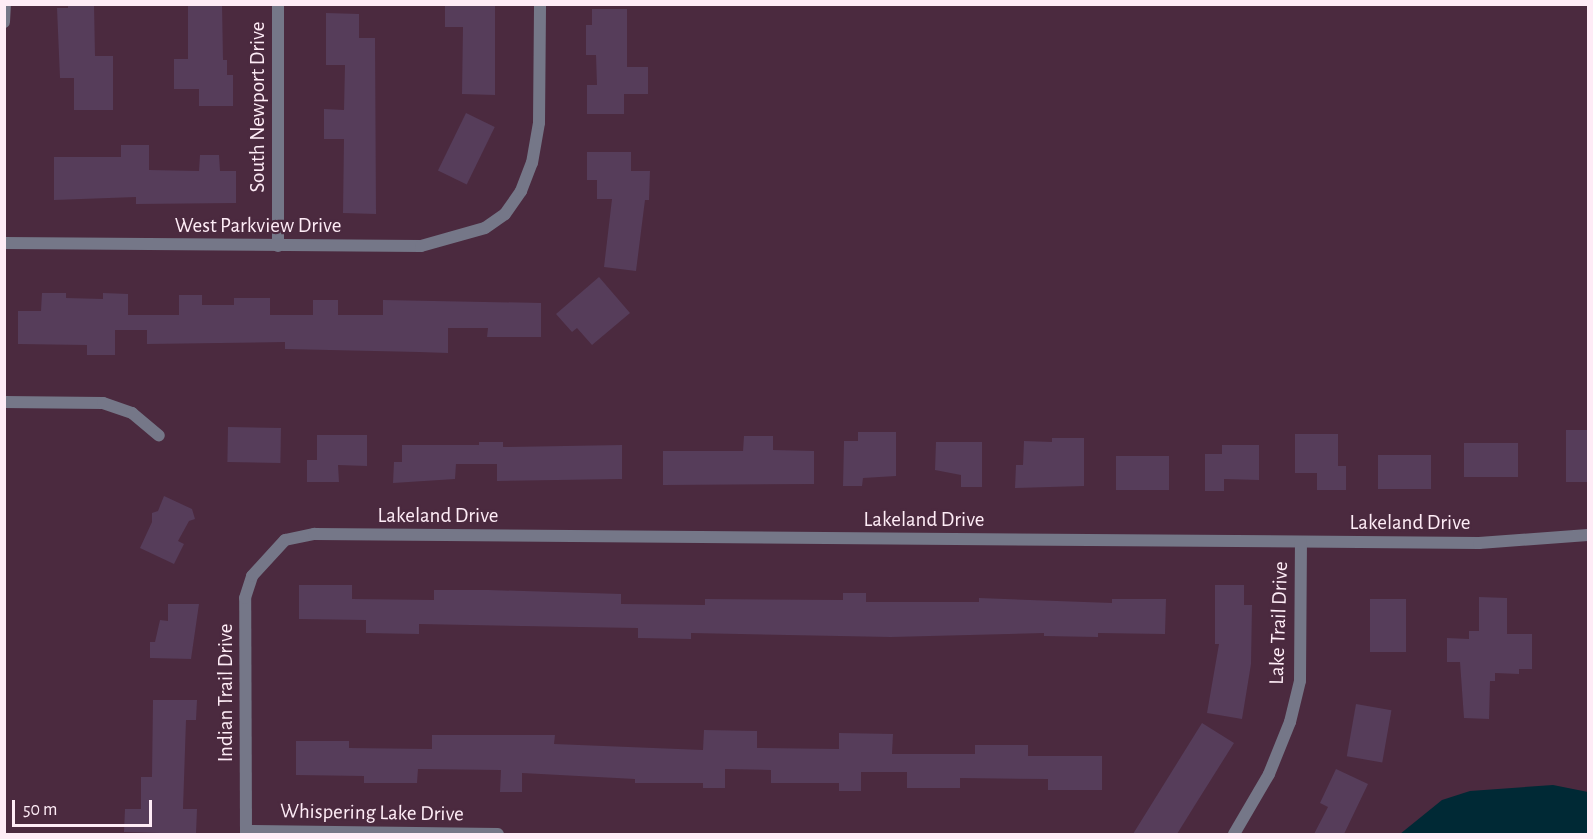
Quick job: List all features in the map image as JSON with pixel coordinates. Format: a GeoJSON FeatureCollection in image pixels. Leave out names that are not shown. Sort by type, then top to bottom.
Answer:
{"type":"FeatureCollection","features":[{"type":"Feature","properties":{"kind":"street"},"geometry":{"type":"LineString","coordinates":[[4,22],[5,4]]}},
{"type":"Feature","properties":{"kind":"street","name":"South Newport Drive"},"geometry":{"type":"LineString","coordinates":[[278,4],[278,246]]}},
{"type":"Feature","properties":{"kind":"street","name":"West Parkview Drive"},"geometry":{"type":"LineString","coordinates":[[4,243],[421,246],[475,232],[505,214],[522,192],[537,137],[540,4]]}},
{"type":"Feature","properties":{"kind":"street"},"geometry":{"type":"LineString","coordinates":[[4,402],[103,403],[132,413],[159,436]]}},
{"type":"Feature","properties":{"kind":"street","name":"Lakeland Drive"},"geometry":{"type":"LineString","coordinates":[[266,557],[285,540],[314,534],[1479,543],[1588,535]]}},
{"type":"Feature","properties":{"kind":"street","name":"Lake Trail Drive"},"geometry":{"type":"LineString","coordinates":[[1234,834],[1269,774],[1290,722],[1300,681],[1301,542]]}},
{"type":"Feature","properties":{"kind":"street","name":"Indian Trail Drive"},"geometry":{"type":"LineString","coordinates":[[246,832],[245,598],[252,576],[266,557]]}},
{"type":"Feature","properties":{"kind":"street","name":"Whispering Lake Drive"},"geometry":{"type":"LineString","coordinates":[[246,832],[498,834]]}},
{"type":"Feature","properties":{"kind":"water"},"geometry":{"type":"Polygon","coordinates":[[[1553,785],[1588,792],[1588,834],[1400,834],[1442,800],[1470,791],[1553,785]]]}},
{"type":"Feature","properties":{"kind":"building"},"geometry":{"type":"Polygon","coordinates":[[[68,4],[94,4],[95,56],[113,56],[113,110],[74,110],[74,78],[60,78],[57,8],[68,8],[68,4]]]}},
{"type":"Feature","properties":{"kind":"building"},"geometry":{"type":"Polygon","coordinates":[[[188,4],[222,4],[223,60],[227,60],[227,75],[233,75],[233,106],[199,106],[199,89],[174,89],[174,59],[188,59],[188,4]]]}},
{"type":"Feature","properties":{"kind":"building"},"geometry":{"type":"Polygon","coordinates":[[[445,4],[495,4],[495,95],[462,94],[463,27],[445,27],[445,4]]]}},
{"type":"Feature","properties":{"kind":"building"},"geometry":{"type":"Polygon","coordinates":[[[592,9],[627,9],[627,67],[648,67],[648,94],[624,94],[624,114],[587,114],[587,85],[597,85],[596,55],[586,55],[586,25],[592,25],[592,9]]]}},
{"type":"Feature","properties":{"kind":"building"},"geometry":{"type":"Polygon","coordinates":[[[326,13],[359,14],[359,38],[375,38],[376,214],[343,213],[344,139],[324,139],[324,109],[344,110],[345,65],[326,65],[326,13]]]}},
{"type":"Feature","properties":{"kind":"building"},"geometry":{"type":"Polygon","coordinates":[[[466,113],[495,127],[467,185],[438,171],[466,113]]]}},
{"type":"Feature","properties":{"kind":"building"},"geometry":{"type":"Polygon","coordinates":[[[121,145],[149,145],[149,170],[199,171],[200,155],[219,155],[220,171],[236,171],[236,203],[136,204],[136,197],[54,200],[54,157],[121,157],[121,145]]]}},
{"type":"Feature","properties":{"kind":"building"},"geometry":{"type":"Polygon","coordinates":[[[587,152],[631,152],[631,171],[650,171],[649,200],[645,200],[636,271],[604,267],[612,199],[597,199],[597,180],[587,180],[587,152]]]}},
{"type":"Feature","properties":{"kind":"building"},"geometry":{"type":"Polygon","coordinates":[[[599,277],[630,313],[592,345],[577,328],[572,332],[556,314],[599,277]]]}},
{"type":"Feature","properties":{"kind":"building"},"geometry":{"type":"Polygon","coordinates":[[[42,293],[66,293],[66,298],[103,299],[103,293],[128,294],[128,315],[179,315],[179,295],[202,295],[202,305],[234,305],[234,298],[270,298],[270,315],[313,315],[313,300],[338,300],[338,315],[383,315],[383,300],[541,303],[541,337],[487,337],[488,328],[448,328],[448,353],[285,349],[285,342],[147,344],[147,330],[115,330],[115,355],[87,355],[87,345],[18,344],[18,311],[41,311],[42,293]]]}},
{"type":"Feature","properties":{"kind":"building"},"geometry":{"type":"Polygon","coordinates":[[[228,427],[281,428],[280,463],[227,462],[228,427]]]}},
{"type":"Feature","properties":{"kind":"building"},"geometry":{"type":"Polygon","coordinates":[[[1566,430],[1588,430],[1588,482],[1566,482],[1566,430]]]}},
{"type":"Feature","properties":{"kind":"building"},"geometry":{"type":"Polygon","coordinates":[[[858,432],[896,432],[896,476],[863,478],[862,486],[843,486],[844,441],[858,441],[858,432]]]}},
{"type":"Feature","properties":{"kind":"building"},"geometry":{"type":"Polygon","coordinates":[[[1295,434],[1338,434],[1338,466],[1346,466],[1346,490],[1317,490],[1317,473],[1295,473],[1295,434]]]}},
{"type":"Feature","properties":{"kind":"building"},"geometry":{"type":"Polygon","coordinates":[[[317,435],[367,435],[367,466],[338,465],[339,482],[307,482],[307,460],[317,460],[317,435]]]}},
{"type":"Feature","properties":{"kind":"building"},"geometry":{"type":"Polygon","coordinates":[[[744,436],[773,436],[773,450],[814,451],[814,484],[663,485],[663,451],[743,451],[744,436]]]}},
{"type":"Feature","properties":{"kind":"building"},"geometry":{"type":"Polygon","coordinates":[[[1052,438],[1084,438],[1084,486],[1015,488],[1016,465],[1023,465],[1024,441],[1052,442],[1052,438]]]}},
{"type":"Feature","properties":{"kind":"building"},"geometry":{"type":"Polygon","coordinates":[[[479,442],[503,442],[503,447],[622,445],[622,479],[497,481],[497,464],[456,464],[455,479],[393,483],[394,462],[402,462],[402,445],[479,445],[479,442]]]}},
{"type":"Feature","properties":{"kind":"building"},"geometry":{"type":"Polygon","coordinates":[[[936,442],[982,442],[982,487],[961,487],[961,475],[935,470],[936,442]]]}},
{"type":"Feature","properties":{"kind":"building"},"geometry":{"type":"Polygon","coordinates":[[[1464,443],[1518,443],[1518,477],[1464,477],[1464,443]]]}},
{"type":"Feature","properties":{"kind":"building"},"geometry":{"type":"Polygon","coordinates":[[[1222,445],[1259,445],[1259,480],[1224,479],[1224,491],[1205,491],[1205,454],[1222,454],[1222,445]]]}},
{"type":"Feature","properties":{"kind":"building"},"geometry":{"type":"Polygon","coordinates":[[[1378,455],[1431,455],[1431,489],[1378,489],[1378,455]]]}},
{"type":"Feature","properties":{"kind":"building"},"geometry":{"type":"Polygon","coordinates":[[[1116,456],[1169,456],[1169,490],[1116,490],[1116,456]]]}},
{"type":"Feature","properties":{"kind":"building"},"geometry":{"type":"Polygon","coordinates":[[[164,496],[192,509],[195,519],[189,521],[178,541],[184,544],[174,564],[140,548],[152,522],[152,513],[158,511],[164,496]]]}},
{"type":"Feature","properties":{"kind":"building"},"geometry":{"type":"Polygon","coordinates":[[[299,585],[352,585],[352,599],[434,600],[434,590],[488,590],[621,594],[621,604],[705,605],[705,599],[843,600],[843,593],[866,593],[866,602],[979,602],[979,598],[1112,603],[1112,599],[1166,599],[1165,634],[1098,633],[1098,637],[1044,636],[1044,633],[891,637],[691,633],[691,639],[638,638],[638,628],[419,624],[419,634],[366,633],[366,620],[299,619],[299,585]]]}},
{"type":"Feature","properties":{"kind":"building"},"geometry":{"type":"Polygon","coordinates":[[[1215,585],[1244,585],[1244,605],[1252,605],[1251,664],[1242,719],[1207,713],[1219,644],[1215,644],[1215,585]]]}},
{"type":"Feature","properties":{"kind":"building"},"geometry":{"type":"Polygon","coordinates":[[[1479,597],[1507,598],[1507,634],[1532,634],[1532,669],[1519,669],[1519,674],[1495,673],[1495,681],[1490,681],[1489,719],[1464,718],[1460,662],[1447,662],[1447,638],[1469,639],[1469,631],[1479,631],[1479,597]]]}},
{"type":"Feature","properties":{"kind":"building"},"geometry":{"type":"Polygon","coordinates":[[[1370,599],[1406,599],[1406,652],[1370,652],[1370,599]]]}},
{"type":"Feature","properties":{"kind":"building"},"geometry":{"type":"Polygon","coordinates":[[[168,604],[199,604],[191,659],[150,658],[150,642],[155,642],[160,620],[168,621],[168,604]]]}},
{"type":"Feature","properties":{"kind":"building"},"geometry":{"type":"Polygon","coordinates":[[[153,700],[197,700],[196,720],[186,720],[183,809],[197,809],[196,834],[124,832],[125,809],[141,809],[141,777],[152,777],[153,700]]]}},
{"type":"Feature","properties":{"kind":"building"},"geometry":{"type":"Polygon","coordinates":[[[1356,704],[1391,710],[1382,762],[1347,756],[1356,704]]]}},
{"type":"Feature","properties":{"kind":"building"},"geometry":{"type":"Polygon","coordinates":[[[1202,723],[1234,743],[1177,834],[1133,834],[1202,723]]]}},
{"type":"Feature","properties":{"kind":"building"},"geometry":{"type":"Polygon","coordinates":[[[704,730],[757,731],[757,748],[839,749],[839,733],[893,734],[892,754],[975,754],[975,745],[1028,745],[1028,756],[1102,756],[1102,790],[1048,790],[1048,779],[960,778],[960,788],[907,788],[907,772],[861,772],[861,791],[839,791],[839,783],[771,783],[771,770],[725,769],[725,788],[703,788],[703,783],[635,783],[635,779],[522,773],[522,792],[500,792],[501,770],[418,769],[417,783],[364,783],[364,776],[296,775],[296,741],[349,741],[349,748],[432,749],[432,735],[555,735],[554,744],[703,750],[704,730]]]}},
{"type":"Feature","properties":{"kind":"building"},"geometry":{"type":"Polygon","coordinates":[[[1336,769],[1368,784],[1344,834],[1314,834],[1328,807],[1320,803],[1336,769]]]}}]}
